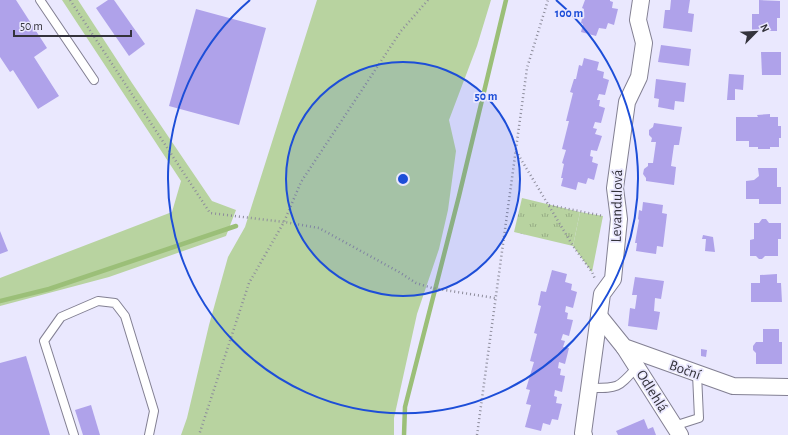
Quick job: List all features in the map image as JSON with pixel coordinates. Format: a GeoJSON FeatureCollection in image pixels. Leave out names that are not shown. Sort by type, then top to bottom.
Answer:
{"type":"FeatureCollection","features":[{"type":"Feature","properties":{"kind":"street","name":"Levandulová"},"geometry":{"type":"LineString","coordinates":[[584,435],[583,433],[602,294],[613,279],[619,219],[615,188],[627,102],[639,77],[644,43],[638,20],[641,0]]}},
{"type":"Feature","properties":{"kind":"street"},"geometry":{"type":"LineString","coordinates":[[599,316],[624,347]]}},
{"type":"Feature","properties":{"kind":"street","name":"Odlehlá"},"geometry":{"type":"LineString","coordinates":[[624,347],[677,430]]}},
{"type":"Feature","properties":{"kind":"street","name":"Boční"},"geometry":{"type":"LineString","coordinates":[[624,347],[733,386],[788,387]]}},
{"type":"Feature","properties":{"kind":"lane"},"geometry":{"type":"LineString","coordinates":[[40,0],[94,80]]}},
{"type":"Feature","properties":{"kind":"lane"},"geometry":{"type":"LineString","coordinates":[[74,435],[44,341],[61,317],[98,301],[115,303],[125,316],[154,411],[149,435]]}},
{"type":"Feature","properties":{"kind":"lane"},"geometry":{"type":"LineString","coordinates":[[589,388],[613,388],[621,385],[637,367]]}},
{"type":"Feature","properties":{"kind":"lane"},"geometry":{"type":"LineString","coordinates":[[677,430],[698,418],[697,374]]}},
{"type":"Feature","properties":{"kind":"path"},"geometry":{"type":"LineString","coordinates":[[70,0],[210,213],[319,228],[416,283],[432,288],[495,298]]}},
{"type":"Feature","properties":{"kind":"path"},"geometry":{"type":"LineString","coordinates":[[199,435],[249,283],[284,222],[301,182],[401,30],[428,0]]}},
{"type":"Feature","properties":{"kind":"path"},"geometry":{"type":"LineString","coordinates":[[477,435],[528,68],[548,0]]}},
{"type":"Feature","properties":{"kind":"path"},"geometry":{"type":"LineString","coordinates":[[516,150],[573,246],[592,272],[602,294]]}},
{"type":"Feature","properties":{"kind":"path"},"geometry":{"type":"LineString","coordinates":[[548,205],[619,219]]}},
{"type":"Feature","properties":{"kind":"green space"},"geometry":{"type":"Polygon","coordinates":[[[62,0],[78,0],[212,201],[236,210],[226,236],[109,277],[0,306],[0,278],[172,212],[181,181],[62,0]]]}},
{"type":"Feature","properties":{"kind":"green space"},"geometry":{"type":"Polygon","coordinates":[[[317,0],[491,0],[477,46],[449,120],[456,151],[448,210],[439,249],[417,314],[394,418],[394,435],[181,435],[187,418],[209,325],[228,257],[245,227],[317,0]]]}},
{"type":"Feature","properties":{"kind":"green space"},"geometry":{"type":"Polygon","coordinates":[[[522,198],[580,212],[573,246],[514,232],[522,198]]]}},
{"type":"Feature","properties":{"kind":"green space"},"geometry":{"type":"Polygon","coordinates":[[[580,212],[603,216],[592,272],[573,246],[580,212]]]}},
{"type":"Feature","properties":{"kind":"building"},"geometry":{"type":"Polygon","coordinates":[[[0,0],[16,0],[47,48],[34,57],[59,96],[38,109],[13,70],[10,72],[0,57],[0,0]]]}},
{"type":"Feature","properties":{"kind":"building"},"geometry":{"type":"Polygon","coordinates":[[[108,0],[114,0],[145,44],[129,56],[96,8],[108,0]]]}},
{"type":"Feature","properties":{"kind":"building"},"geometry":{"type":"Polygon","coordinates":[[[585,0],[610,0],[613,2],[612,8],[618,9],[614,25],[608,23],[606,29],[599,28],[596,36],[581,32],[584,9],[582,8],[585,0]]]}},
{"type":"Feature","properties":{"kind":"building"},"geometry":{"type":"Polygon","coordinates":[[[671,0],[690,0],[688,13],[694,14],[692,32],[663,28],[665,10],[670,10],[671,0]]]}},
{"type":"Feature","properties":{"kind":"building"},"geometry":{"type":"Polygon","coordinates":[[[759,0],[780,1],[780,18],[777,18],[777,31],[752,31],[752,14],[759,14],[759,0]]]}},
{"type":"Feature","properties":{"kind":"building"},"geometry":{"type":"Polygon","coordinates":[[[196,9],[266,28],[239,125],[169,106],[196,9]]]}},
{"type":"Feature","properties":{"kind":"building"},"geometry":{"type":"Polygon","coordinates":[[[661,45],[691,49],[689,66],[658,62],[661,45]]]}},
{"type":"Feature","properties":{"kind":"building"},"geometry":{"type":"Polygon","coordinates":[[[761,52],[781,52],[781,75],[762,75],[761,52]]]}},
{"type":"Feature","properties":{"kind":"building"},"geometry":{"type":"Polygon","coordinates":[[[584,58],[599,62],[597,70],[604,72],[603,78],[609,80],[605,95],[599,94],[597,100],[600,100],[599,106],[605,108],[601,123],[595,122],[593,128],[597,129],[595,134],[602,136],[597,151],[591,150],[590,156],[593,157],[592,162],[598,164],[594,180],[588,178],[586,184],[578,182],[576,190],[561,186],[564,164],[562,163],[566,150],[562,149],[569,121],[566,121],[573,93],[570,92],[574,79],[576,79],[579,65],[582,66],[584,58]]]}},
{"type":"Feature","properties":{"kind":"building"},"geometry":{"type":"Polygon","coordinates":[[[729,74],[744,75],[743,90],[735,89],[735,100],[727,100],[729,74]]]}},
{"type":"Feature","properties":{"kind":"building"},"geometry":{"type":"Polygon","coordinates":[[[656,79],[686,83],[684,102],[675,101],[674,110],[658,107],[659,99],[654,98],[656,79]]]}},
{"type":"Feature","properties":{"kind":"building"},"geometry":{"type":"Polygon","coordinates":[[[770,114],[770,117],[778,117],[778,126],[781,126],[779,147],[758,149],[758,147],[749,147],[749,141],[736,141],[736,117],[758,117],[757,115],[770,114]]]}},
{"type":"Feature","properties":{"kind":"building"},"geometry":{"type":"Polygon","coordinates":[[[654,123],[682,127],[679,145],[674,145],[671,166],[676,167],[674,185],[646,181],[643,174],[644,169],[648,166],[648,163],[653,163],[656,142],[651,142],[652,138],[649,135],[649,130],[653,127],[654,123]]]}},
{"type":"Feature","properties":{"kind":"building"},"geometry":{"type":"Polygon","coordinates":[[[758,168],[777,168],[777,187],[781,187],[781,204],[759,204],[759,199],[746,199],[746,181],[754,180],[759,176],[758,168]]]}},
{"type":"Feature","properties":{"kind":"building"},"geometry":{"type":"Polygon","coordinates":[[[643,202],[663,205],[662,213],[667,214],[663,247],[657,246],[656,254],[636,251],[637,243],[635,243],[639,220],[639,210],[642,211],[643,202]]]}},
{"type":"Feature","properties":{"kind":"building"},"geometry":{"type":"Polygon","coordinates":[[[762,219],[766,219],[769,223],[781,223],[781,239],[778,239],[778,256],[765,256],[762,259],[759,259],[756,256],[750,256],[750,240],[754,239],[754,223],[759,223],[762,219]]]}},
{"type":"Feature","properties":{"kind":"building"},"geometry":{"type":"Polygon","coordinates":[[[0,231],[8,251],[0,254],[0,231]]]}},
{"type":"Feature","properties":{"kind":"building"},"geometry":{"type":"Polygon","coordinates":[[[703,235],[713,237],[715,252],[705,251],[706,239],[702,239],[703,235]]]}},
{"type":"Feature","properties":{"kind":"building"},"geometry":{"type":"Polygon","coordinates":[[[552,270],[567,274],[565,282],[572,284],[571,290],[577,292],[573,308],[566,306],[565,312],[568,313],[567,319],[573,320],[569,336],[563,334],[561,340],[565,341],[563,347],[569,348],[565,364],[559,362],[558,368],[561,369],[560,375],[565,376],[562,392],[555,390],[554,396],[557,397],[556,403],[562,404],[558,420],[552,419],[550,425],[543,423],[541,431],[525,427],[531,405],[526,404],[530,390],[526,389],[534,362],[530,361],[537,334],[534,333],[541,306],[538,305],[541,291],[546,292],[552,270]]]}},
{"type":"Feature","properties":{"kind":"building"},"geometry":{"type":"Polygon","coordinates":[[[777,274],[777,283],[781,283],[782,302],[751,302],[751,283],[760,283],[760,275],[777,274]]]}},
{"type":"Feature","properties":{"kind":"building"},"geometry":{"type":"Polygon","coordinates":[[[635,277],[664,281],[661,299],[655,298],[654,311],[660,312],[657,330],[628,326],[630,308],[635,309],[637,295],[632,295],[635,277]]]}},
{"type":"Feature","properties":{"kind":"building"},"geometry":{"type":"Polygon","coordinates":[[[763,329],[779,329],[779,342],[782,342],[782,364],[756,364],[756,353],[753,350],[753,346],[756,342],[763,342],[763,329]]]}},
{"type":"Feature","properties":{"kind":"building"},"geometry":{"type":"Polygon","coordinates":[[[701,349],[707,350],[706,357],[701,356],[701,349]]]}},
{"type":"Feature","properties":{"kind":"building"},"geometry":{"type":"Polygon","coordinates":[[[26,356],[50,435],[0,435],[0,363],[26,356]]]}},
{"type":"Feature","properties":{"kind":"building"},"geometry":{"type":"Polygon","coordinates":[[[91,405],[100,435],[83,435],[75,410],[91,405]]]}},
{"type":"Feature","properties":{"kind":"building"},"geometry":{"type":"Polygon","coordinates":[[[644,419],[648,429],[653,427],[656,435],[618,435],[616,431],[644,419]]]}},
{"type":"Feature","properties":{"kind":"waterway"},"geometry":{"type":"LineString","coordinates":[[404,435],[405,407],[459,196],[506,0]]}},
{"type":"Feature","properties":{"kind":"waterway"},"geometry":{"type":"LineString","coordinates":[[0,301],[49,289],[236,226]]}}]}
